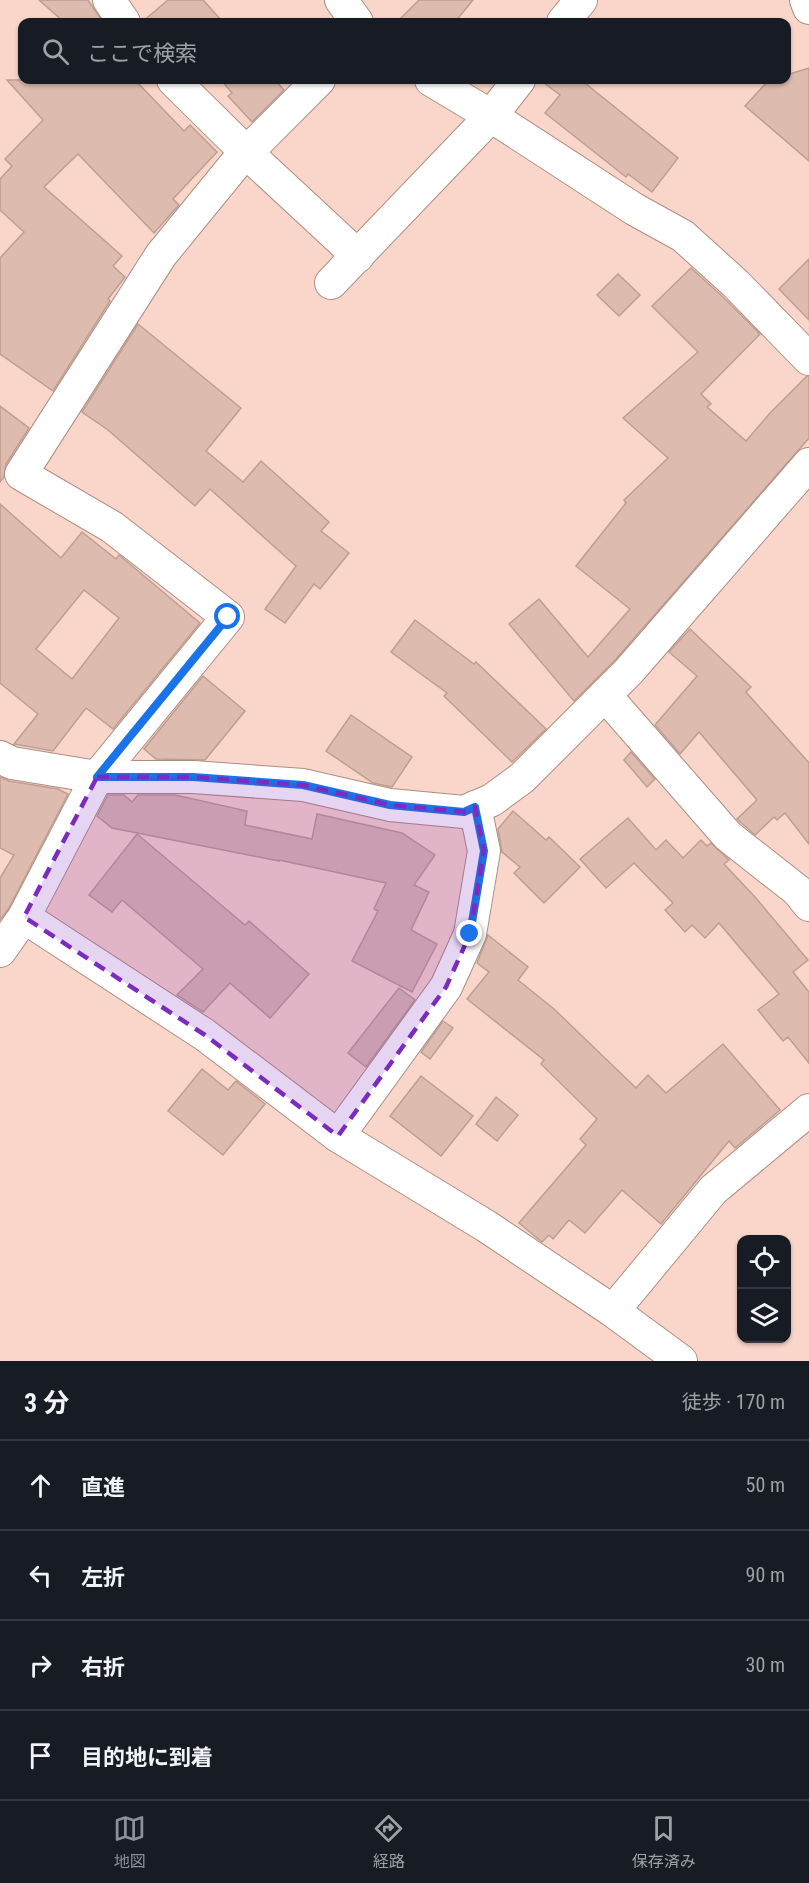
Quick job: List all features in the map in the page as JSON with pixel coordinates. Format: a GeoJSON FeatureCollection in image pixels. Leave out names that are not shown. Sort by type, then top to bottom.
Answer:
{"type":"FeatureCollection","features":[{"type":"Feature","properties":{"kind":"street"},"geometry":{"type":"LineString","coordinates":[[109,0],[121,18]]}},
{"type":"Feature","properties":{"kind":"street"},"geometry":{"type":"LineString","coordinates":[[341,0],[354,18]]}},
{"type":"Feature","properties":{"kind":"street"},"geometry":{"type":"LineString","coordinates":[[566,18],[581,0]]}},
{"type":"Feature","properties":{"kind":"street"},"geometry":{"type":"LineString","coordinates":[[806,0],[809,8]]}},
{"type":"Feature","properties":{"kind":"street"},"geometry":{"type":"LineString","coordinates":[[177,84],[247,153],[358,256]]}},
{"type":"Feature","properties":{"kind":"street"},"geometry":{"type":"LineString","coordinates":[[0,951],[24,917],[97,777],[228,617],[112,527],[10,476],[162,255],[247,153],[316,84]]}},
{"type":"Feature","properties":{"kind":"street"},"geometry":{"type":"LineString","coordinates":[[438,84],[634,209],[683,236],[736,284],[809,359]]}},
{"type":"Feature","properties":{"kind":"street"},"geometry":{"type":"LineString","coordinates":[[331,283],[491,116],[516,84]]}},
{"type":"Feature","properties":{"kind":"street"},"geometry":{"type":"LineString","coordinates":[[0,758],[12,763],[97,777],[193,777],[303,785],[390,805],[464,812],[492,800],[522,778],[629,670],[809,464]]}},
{"type":"Feature","properties":{"kind":"street"},"geometry":{"type":"LineString","coordinates":[[604,695],[728,836],[798,891],[809,905]]}},
{"type":"Feature","properties":{"kind":"street"},"geometry":{"type":"LineString","coordinates":[[338,1136],[446,987],[470,934],[484,851],[475,807]]}},
{"type":"Feature","properties":{"kind":"street"},"geometry":{"type":"LineString","coordinates":[[24,917],[205,1035],[338,1136],[486,1226],[613,1311],[681,1361]]}},
{"type":"Feature","properties":{"kind":"street"},"geometry":{"type":"LineString","coordinates":[[613,1311],[713,1190],[809,1110]]}},
{"type":"Feature","properties":{"kind":"highlighted area"},"geometry":{"type":"Polygon","coordinates":[[[97,777],[193,777],[303,785],[390,805],[464,812],[475,807],[484,851],[470,934],[446,987],[338,1136],[205,1035],[24,917],[97,777]]]}},
{"type":"Feature","properties":{"kind":"building"},"geometry":{"type":"Polygon","coordinates":[[[39,0],[88,0],[100,18],[59,18],[39,0]]]}},
{"type":"Feature","properties":{"kind":"building"},"geometry":{"type":"Polygon","coordinates":[[[168,0],[203,0],[219,18],[147,18],[168,0]]]}},
{"type":"Feature","properties":{"kind":"building"},"geometry":{"type":"Polygon","coordinates":[[[419,0],[473,0],[458,18],[401,18],[419,0]]]}},
{"type":"Feature","properties":{"kind":"building"},"geometry":{"type":"Polygon","coordinates":[[[809,68],[809,161],[745,106],[765,84],[791,84],[791,73],[809,68]]]}},
{"type":"Feature","properties":{"kind":"building"},"geometry":{"type":"Polygon","coordinates":[[[7,80],[18,80],[18,84],[139,84],[184,131],[190,125],[217,152],[173,199],[179,205],[154,233],[78,154],[44,187],[122,256],[113,266],[125,277],[108,299],[110,301],[53,391],[0,354],[0,258],[24,232],[0,210],[0,179],[12,166],[5,159],[43,120],[7,80]]]}},
{"type":"Feature","properties":{"kind":"building"},"geometry":{"type":"Polygon","coordinates":[[[224,84],[279,84],[284,90],[252,122],[228,96],[232,93],[224,84]]]}},
{"type":"Feature","properties":{"kind":"building"},"geometry":{"type":"Polygon","coordinates":[[[545,84],[586,84],[678,158],[652,192],[628,174],[626,177],[545,113],[560,95],[545,84]]]}},
{"type":"Feature","properties":{"kind":"building"},"geometry":{"type":"Polygon","coordinates":[[[809,259],[809,320],[779,289],[809,259]]]}},
{"type":"Feature","properties":{"kind":"building"},"geometry":{"type":"Polygon","coordinates":[[[691,268],[760,334],[701,394],[711,404],[707,407],[746,441],[771,412],[809,376],[809,438],[616,659],[574,701],[509,624],[539,599],[588,657],[630,609],[576,566],[626,503],[624,500],[668,458],[623,418],[698,352],[652,306],[691,268]]]}},
{"type":"Feature","properties":{"kind":"building"},"geometry":{"type":"Polygon","coordinates":[[[618,274],[640,295],[619,316],[597,295],[618,274]]]}},
{"type":"Feature","properties":{"kind":"building"},"geometry":{"type":"Polygon","coordinates":[[[138,324],[241,408],[206,451],[243,482],[261,461],[329,522],[321,531],[349,553],[320,589],[314,584],[285,623],[265,609],[296,566],[210,489],[195,506],[108,430],[82,412],[138,324]]]}},
{"type":"Feature","properties":{"kind":"building"},"geometry":{"type":"Polygon","coordinates":[[[0,406],[29,428],[6,464],[4,477],[0,482],[0,406]]]}},
{"type":"Feature","properties":{"kind":"building"},"geometry":{"type":"Polygon","coordinates":[[[0,504],[61,558],[82,532],[116,559],[119,555],[200,623],[113,729],[86,708],[53,751],[14,744],[38,714],[0,683],[0,504]],[[84,590],[36,649],[72,679],[119,618],[84,590]]]}},
{"type":"Feature","properties":{"kind":"building"},"geometry":{"type":"Polygon","coordinates":[[[415,620],[474,664],[476,662],[546,729],[512,762],[444,696],[447,693],[391,652],[415,620]]]}},
{"type":"Feature","properties":{"kind":"building"},"geometry":{"type":"Polygon","coordinates":[[[690,629],[751,687],[746,692],[809,763],[809,844],[785,813],[777,820],[774,817],[755,835],[737,819],[757,800],[699,732],[680,754],[655,725],[697,676],[669,652],[690,629]]]}},
{"type":"Feature","properties":{"kind":"building"},"geometry":{"type":"Polygon","coordinates":[[[203,676],[245,711],[205,760],[156,759],[144,749],[203,676]]]}},
{"type":"Feature","properties":{"kind":"building"},"geometry":{"type":"Polygon","coordinates":[[[351,715],[412,757],[392,787],[373,783],[326,751],[351,715]]]}},
{"type":"Feature","properties":{"kind":"building"},"geometry":{"type":"Polygon","coordinates":[[[631,752],[655,779],[647,787],[624,760],[631,752]]]}},
{"type":"Feature","properties":{"kind":"building"},"geometry":{"type":"Polygon","coordinates":[[[0,777],[9,781],[58,789],[68,794],[9,908],[0,920],[0,878],[14,855],[0,848],[0,777]]]}},
{"type":"Feature","properties":{"kind":"building"},"geometry":{"type":"Polygon","coordinates":[[[108,795],[124,795],[132,802],[138,795],[175,795],[247,811],[245,825],[312,839],[317,814],[402,833],[435,855],[414,885],[429,892],[411,930],[437,944],[412,992],[352,961],[378,911],[374,909],[386,883],[112,828],[97,816],[108,795]]]}},
{"type":"Feature","properties":{"kind":"building"},"geometry":{"type":"Polygon","coordinates":[[[513,811],[546,840],[549,837],[580,867],[544,903],[514,873],[520,867],[502,852],[498,829],[513,811]]]}},
{"type":"Feature","properties":{"kind":"building"},"geometry":{"type":"Polygon","coordinates":[[[628,818],[656,850],[666,840],[683,858],[701,840],[707,846],[711,843],[729,860],[724,864],[808,960],[793,972],[809,992],[809,1063],[788,1037],[783,1041],[758,1010],[779,994],[719,923],[705,938],[692,925],[685,932],[665,910],[673,903],[634,863],[606,888],[580,859],[628,818]]]}},
{"type":"Feature","properties":{"kind":"building"},"geometry":{"type":"Polygon","coordinates":[[[137,834],[245,925],[249,921],[309,974],[270,1018],[230,983],[203,1012],[177,995],[203,969],[122,900],[112,912],[89,895],[137,834]]]}},
{"type":"Feature","properties":{"kind":"building"},"geometry":{"type":"Polygon","coordinates":[[[488,935],[528,967],[518,980],[554,1009],[636,1088],[648,1075],[666,1093],[723,1044],[780,1110],[735,1148],[729,1141],[661,1224],[622,1190],[585,1233],[569,1220],[553,1239],[549,1235],[542,1242],[519,1223],[586,1145],[580,1139],[597,1119],[541,1064],[544,1060],[467,999],[489,972],[477,963],[488,935]]]}},
{"type":"Feature","properties":{"kind":"building"},"geometry":{"type":"Polygon","coordinates":[[[399,988],[415,1000],[366,1067],[348,1053],[399,988]]]}},
{"type":"Feature","properties":{"kind":"building"},"geometry":{"type":"Polygon","coordinates":[[[443,1021],[453,1028],[430,1059],[421,1052],[443,1021]]]}},
{"type":"Feature","properties":{"kind":"building"},"geometry":{"type":"Polygon","coordinates":[[[202,1069],[228,1090],[236,1081],[265,1104],[223,1155],[168,1111],[202,1069]]]}},
{"type":"Feature","properties":{"kind":"building"},"geometry":{"type":"Polygon","coordinates":[[[421,1076],[473,1116],[441,1156],[390,1116],[421,1076]]]}},
{"type":"Feature","properties":{"kind":"building"},"geometry":{"type":"Polygon","coordinates":[[[496,1097],[518,1115],[497,1141],[476,1124],[496,1097]]]}},
{"type":"Feature","properties":{"kind":"route"},"geometry":{"type":"LineString","coordinates":[[228,617],[97,777],[193,777],[303,785],[390,805],[464,812],[475,807],[484,851],[470,934]]}}]}
